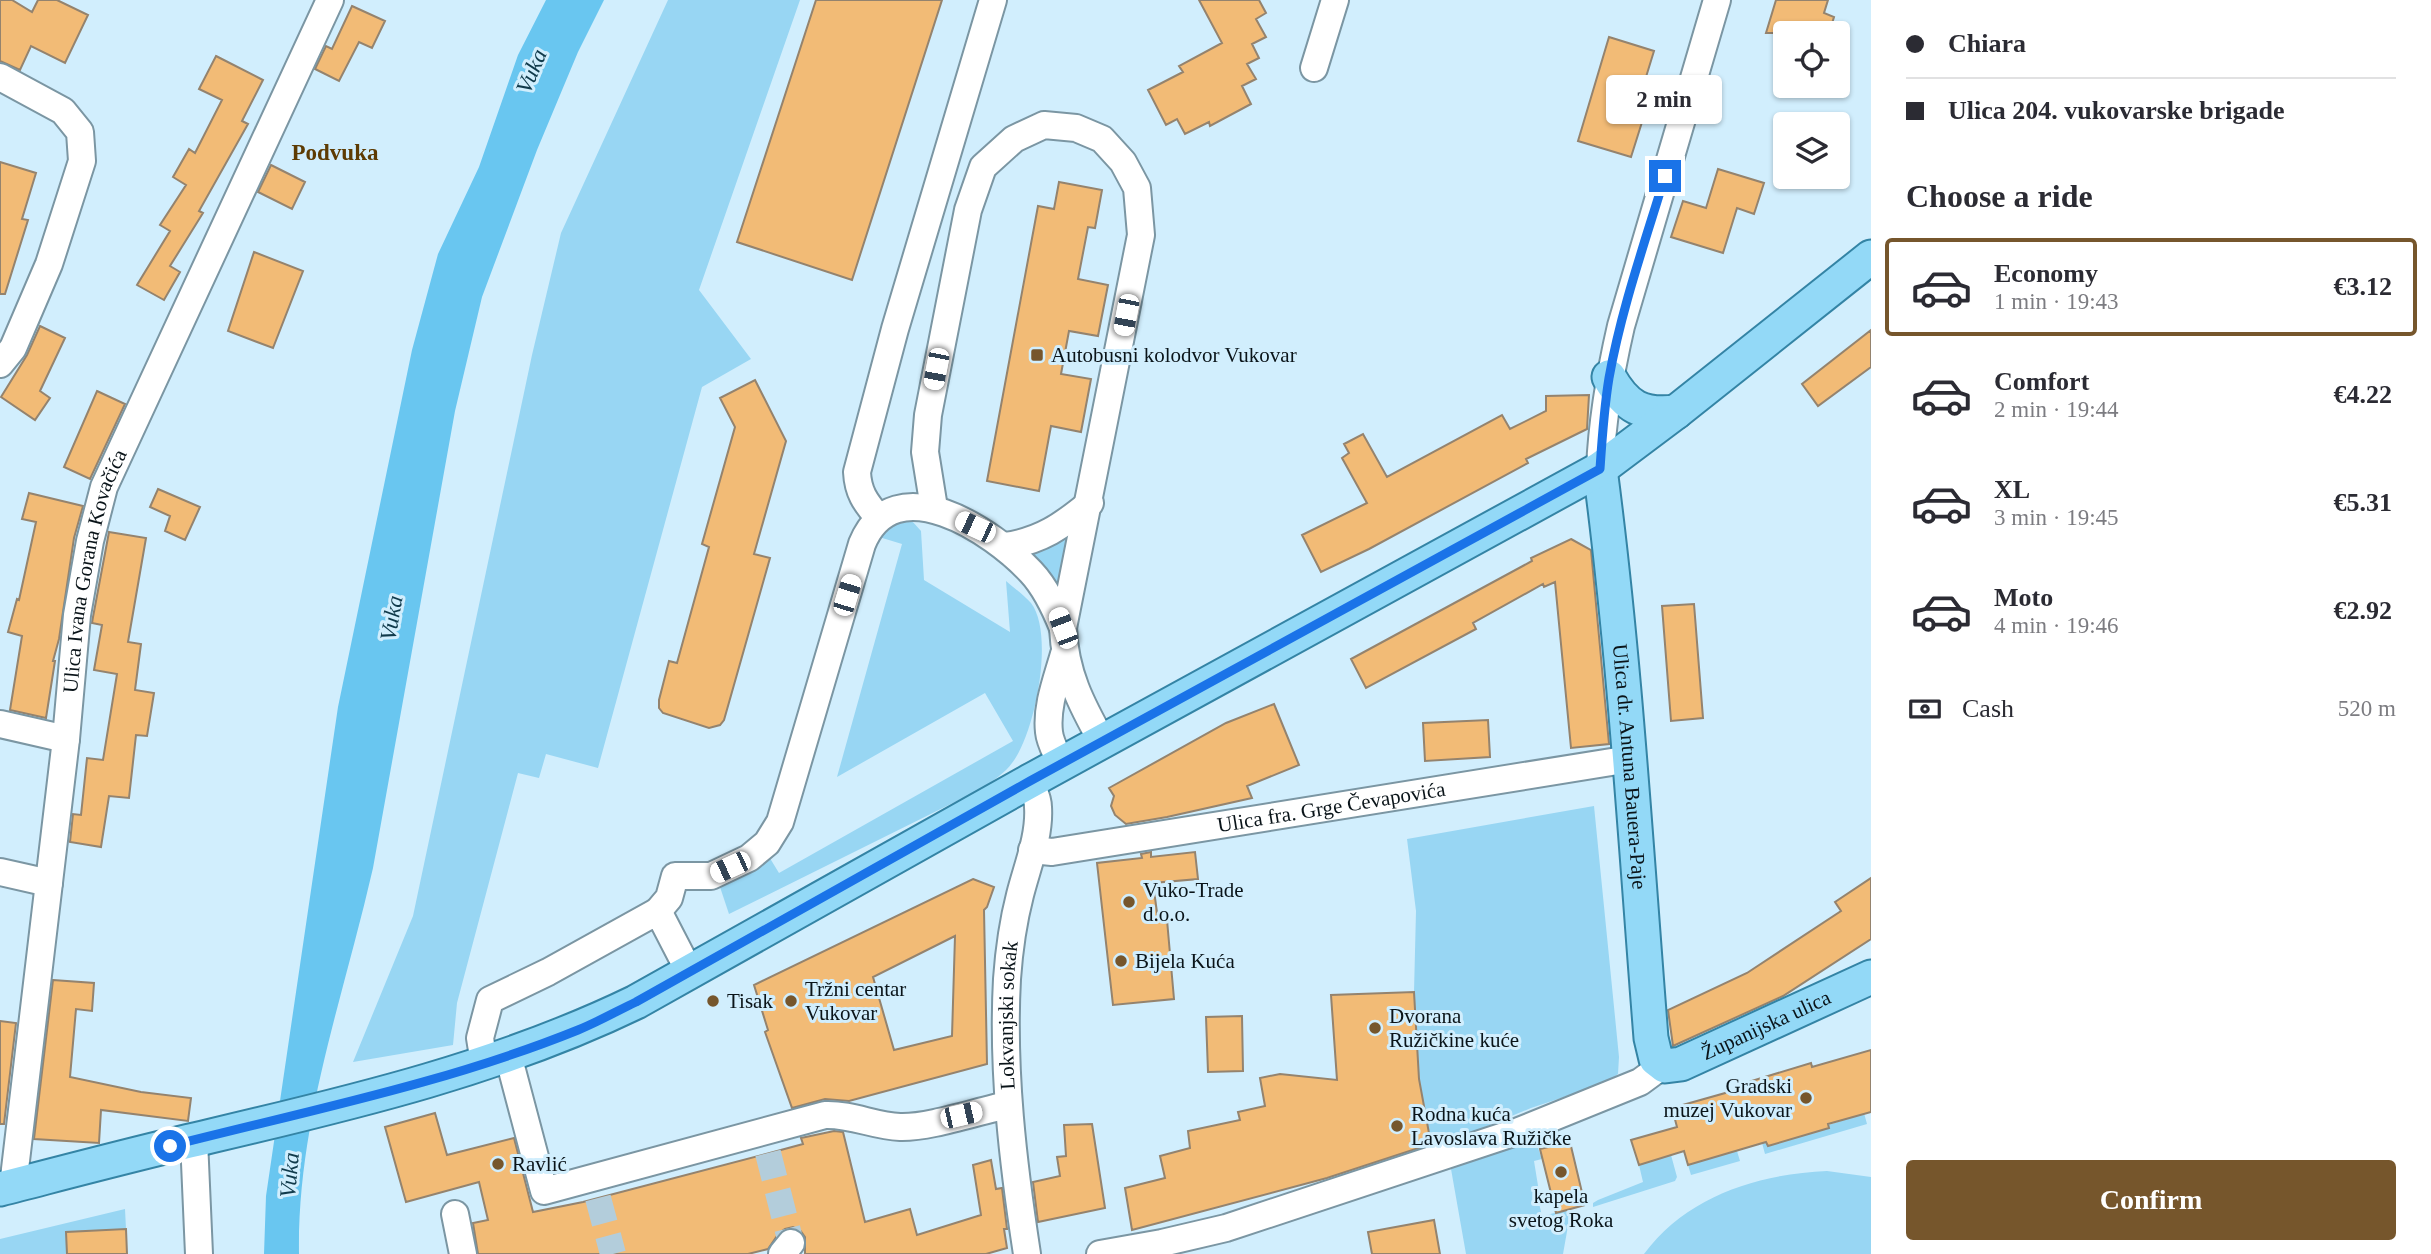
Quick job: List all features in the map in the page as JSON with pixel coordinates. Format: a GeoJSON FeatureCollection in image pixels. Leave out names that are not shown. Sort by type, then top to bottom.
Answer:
{"type":"FeatureCollection","features":[{"type":"Feature","properties":{"kind":"main road"},"geometry":{"type":"LineString","coordinates":[[7,1187],[365,1098],[496,1059],[581,1029],[636,1002],[1030,781],[1600,469],[1871,257]]}},
{"type":"Feature","properties":{"kind":"main road"},"geometry":{"type":"LineString","coordinates":[[1609,377],[1628,403],[1642,411],[1657,414],[1676,412]]}},
{"type":"Feature","properties":{"kind":"main road","name":"Ulica dr. Antuna Bauera-Paje"},"geometry":{"type":"LineString","coordinates":[[1600,469],[1630,759],[1651,1038],[1656,1059],[1660,1064]]}},
{"type":"Feature","properties":{"kind":"main road","name":"Županijska ulica"},"geometry":{"type":"LineString","coordinates":[[1660,1064],[1681,1064],[1871,977]]}},
{"type":"Feature","properties":{"kind":"street","name":"Ulica Ivana Gorana Kovačića"},"geometry":{"type":"LineString","coordinates":[[7,1187],[49,883],[77,615],[90,541],[104,487],[330,0]]}},
{"type":"Feature","properties":{"kind":"street"},"geometry":{"type":"LineString","coordinates":[[878,517],[861,494],[857,472],[895,329],[993,0]]}},
{"type":"Feature","properties":{"kind":"street"},"geometry":{"type":"LineString","coordinates":[[1314,68],[1335,0]]}},
{"type":"Feature","properties":{"kind":"street"},"geometry":{"type":"LineString","coordinates":[[1600,469],[1609,377],[1621,326],[1717,0]]}},
{"type":"Feature","properties":{"kind":"street"},"geometry":{"type":"LineString","coordinates":[[0,77],[62,111],[80,132],[82,161],[49,264],[13,348],[0,365]]}},
{"type":"Feature","properties":{"kind":"street"},"geometry":{"type":"LineString","coordinates":[[934,508],[925,452],[928,415],[968,210],[983,167],[1014,139],[1044,125],[1076,128],[1102,139],[1123,162],[1138,188],[1141,235],[1090,503],[1063,628],[1064,654],[1078,698],[1103,743]]}},
{"type":"Feature","properties":{"kind":"street"},"geometry":{"type":"LineString","coordinates":[[1005,546],[1026,543],[1045,536],[1090,503]]}},
{"type":"Feature","properties":{"kind":"street"},"geometry":{"type":"LineString","coordinates":[[1008,1105],[915,1126],[899,1127],[843,1114],[825,1115],[765,1142],[595,1188],[544,1191],[496,1059],[480,1038],[490,1000],[548,972],[658,911],[669,898],[675,876],[711,876],[749,858],[767,843],[780,822],[862,544],[868,528],[878,517],[909,505],[934,508],[975,527],[1005,546],[1032,573],[1052,602],[1063,628]]}},
{"type":"Feature","properties":{"kind":"street"},"geometry":{"type":"LineString","coordinates":[[1061,764],[1049,734],[1052,696],[1064,654]]}},
{"type":"Feature","properties":{"kind":"street"},"geometry":{"type":"LineString","coordinates":[[0,724],[66,740]]}},
{"type":"Feature","properties":{"kind":"street","name":"Ulica fra. Grge Čevapovića"},"geometry":{"type":"LineString","coordinates":[[1032,850],[1052,852],[1630,759]]}},
{"type":"Feature","properties":{"kind":"street","name":"Lokvanjski sokak"},"geometry":{"type":"LineString","coordinates":[[1027,1254],[1008,1105],[1007,978],[1014,922],[1032,850],[1038,805],[1030,781]]}},
{"type":"Feature","properties":{"kind":"street"},"geometry":{"type":"LineString","coordinates":[[0,872],[49,883]]}},
{"type":"Feature","properties":{"kind":"street"},"geometry":{"type":"LineString","coordinates":[[658,911],[689,971]]}},
{"type":"Feature","properties":{"kind":"street"},"geometry":{"type":"LineString","coordinates":[[1100,1254],[1163,1248],[1518,1131],[1640,1082],[1660,1064]]}},
{"type":"Feature","properties":{"kind":"street"},"geometry":{"type":"LineString","coordinates":[[194,1140],[199,1254]]}},
{"type":"Feature","properties":{"kind":"street"},"geometry":{"type":"LineString","coordinates":[[455,1214],[463,1254]]}},
{"type":"Feature","properties":{"kind":"shaded area"},"geometry":{"type":"Polygon","coordinates":[[[668,0],[800,0],[699,290],[751,359],[702,387],[598,768],[546,754],[539,778],[518,773],[457,1003],[453,1045],[353,1062],[413,916],[532,355],[561,233],[668,0]]]}},
{"type":"Feature","properties":{"kind":"shaded area"},"geometry":{"type":"Polygon","coordinates":[[[901,518],[912,521],[921,531],[924,580],[1010,632],[1006,581],[1031,603],[1038,618],[1042,660],[1034,708],[1020,749],[1006,770],[983,788],[729,914],[718,881],[768,855],[779,873],[1013,741],[985,693],[837,777],[902,544],[879,537],[901,518]]]}},
{"type":"Feature","properties":{"kind":"shaded area"},"geometry":{"type":"Polygon","coordinates":[[[1065,535],[1072,539],[1060,593],[1030,551],[1046,549],[1065,535]]]}},
{"type":"Feature","properties":{"kind":"shaded area"},"geometry":{"type":"Polygon","coordinates":[[[1594,806],[1619,1057],[1618,1074],[1606,1083],[1531,1108],[1432,1149],[1419,1079],[1414,992],[1416,911],[1407,839],[1594,806]]]}},
{"type":"Feature","properties":{"kind":"shaded area"},"geometry":{"type":"Polygon","coordinates":[[[1864,1113],[1867,1124],[1765,1154],[1762,1143],[1766,1142],[1768,1146],[1864,1113]]]}},
{"type":"Feature","properties":{"kind":"shaded area"},"geometry":{"type":"Polygon","coordinates":[[[1534,1137],[1542,1159],[1534,1161],[1542,1216],[1571,1209],[1563,1254],[1466,1254],[1451,1169],[1534,1137]]]}},
{"type":"Feature","properties":{"kind":"shaded area"},"geometry":{"type":"Polygon","coordinates":[[[1737,1151],[1740,1161],[1691,1175],[1688,1165],[1737,1151]]]}},
{"type":"Feature","properties":{"kind":"shaded area"},"geometry":{"type":"Polygon","coordinates":[[[1671,1155],[1677,1177],[1675,1181],[1593,1207],[1593,1203],[1598,1200],[1643,1182],[1639,1165],[1671,1155]]]}},
{"type":"Feature","properties":{"kind":"shaded area"},"geometry":{"type":"Polygon","coordinates":[[[1827,1171],[1871,1177],[1871,1254],[1644,1254],[1661,1234],[1681,1217],[1726,1192],[1775,1177],[1827,1171]]]}},
{"type":"Feature","properties":{"kind":"shaded area"},"geometry":{"type":"Polygon","coordinates":[[[125,1209],[126,1229],[67,1232],[67,1254],[0,1254],[0,1239],[125,1209]]]}},
{"type":"Feature","properties":{"kind":"water","name":"Vuka"},"geometry":{"type":"Polygon","coordinates":[[[546,0],[604,0],[578,52],[537,150],[482,297],[455,411],[373,868],[314,1107],[300,1204],[299,1254],[264,1254],[266,1196],[338,707],[412,350],[438,254],[479,167],[518,55],[546,0]]]}},
{"type":"Feature","properties":{"kind":"building"},"geometry":{"type":"Polygon","coordinates":[[[0,0],[12,0],[32,12],[38,0],[57,0],[88,15],[65,63],[31,46],[20,70],[0,61],[0,0]]]}},
{"type":"Feature","properties":{"kind":"building"},"geometry":{"type":"Polygon","coordinates":[[[816,0],[942,0],[852,280],[737,242],[816,0]]]}},
{"type":"Feature","properties":{"kind":"building"},"geometry":{"type":"Polygon","coordinates":[[[1199,0],[1259,0],[1266,13],[1256,19],[1266,37],[1252,44],[1259,58],[1247,64],[1256,79],[1242,86],[1251,104],[1210,126],[1209,122],[1185,134],[1177,119],[1166,125],[1148,90],[1183,72],[1179,66],[1222,43],[1199,0]]]}},
{"type":"Feature","properties":{"kind":"building"},"geometry":{"type":"Polygon","coordinates":[[[1776,0],[1828,0],[1824,13],[1834,17],[1833,21],[1773,21],[1773,33],[1766,33],[1776,0]]]}},
{"type":"Feature","properties":{"kind":"building"},"geometry":{"type":"Polygon","coordinates":[[[352,6],[385,21],[372,48],[359,42],[339,81],[315,69],[326,46],[332,49],[352,6]]]}},
{"type":"Feature","properties":{"kind":"building"},"geometry":{"type":"Polygon","coordinates":[[[1609,37],[1654,51],[1634,116],[1643,119],[1631,157],[1578,141],[1609,37]]]}},
{"type":"Feature","properties":{"kind":"building"},"geometry":{"type":"Polygon","coordinates":[[[216,56],[263,80],[242,121],[248,124],[199,211],[203,213],[170,266],[180,272],[164,300],[137,285],[170,231],[160,225],[186,185],[173,177],[189,149],[195,153],[222,100],[199,89],[216,56]]]}},
{"type":"Feature","properties":{"kind":"building"},"geometry":{"type":"Polygon","coordinates":[[[0,162],[36,173],[22,219],[28,220],[5,294],[0,294],[0,162]]]}},
{"type":"Feature","properties":{"kind":"building"},"geometry":{"type":"Polygon","coordinates":[[[271,165],[305,182],[292,209],[258,192],[271,165]]]}},
{"type":"Feature","properties":{"kind":"building"},"geometry":{"type":"Polygon","coordinates":[[[1718,169],[1764,183],[1754,214],[1737,208],[1723,253],[1671,237],[1683,201],[1706,208],[1718,169]]]}},
{"type":"Feature","properties":{"kind":"building","name":"Autobusni kolodvor Vukovar"},"geometry":{"type":"Polygon","coordinates":[[[1059,182],[1102,190],[1095,228],[1088,227],[1078,279],[1108,285],[1098,336],[1069,331],[1061,374],[1091,379],[1081,432],[1051,426],[1039,491],[987,481],[1038,206],[1054,209],[1059,182]]]}},
{"type":"Feature","properties":{"kind":"building"},"geometry":{"type":"Polygon","coordinates":[[[254,252],[303,271],[273,348],[228,331],[254,252]]]}},
{"type":"Feature","properties":{"kind":"building"},"geometry":{"type":"Polygon","coordinates":[[[40,326],[65,338],[40,391],[50,398],[35,420],[1,397],[27,355],[40,326]]]}},
{"type":"Feature","properties":{"kind":"building"},"geometry":{"type":"Polygon","coordinates":[[[1871,330],[1871,367],[1818,406],[1802,384],[1871,330]]]}},
{"type":"Feature","properties":{"kind":"building"},"geometry":{"type":"Polygon","coordinates":[[[755,380],[786,441],[754,554],[770,558],[724,720],[720,725],[709,728],[663,713],[659,708],[659,700],[669,661],[677,663],[709,547],[702,544],[735,427],[720,398],[755,380]]]}},
{"type":"Feature","properties":{"kind":"building"},"geometry":{"type":"Polygon","coordinates":[[[97,391],[125,404],[90,479],[64,467],[97,391]]]}},
{"type":"Feature","properties":{"kind":"building"},"geometry":{"type":"Polygon","coordinates":[[[1589,395],[1587,429],[1526,459],[1528,463],[1369,549],[1321,572],[1302,535],[1367,503],[1342,458],[1349,453],[1344,444],[1363,434],[1387,477],[1502,415],[1510,429],[1546,411],[1546,396],[1589,395]]]}},
{"type":"Feature","properties":{"kind":"building"},"geometry":{"type":"Polygon","coordinates":[[[158,489],[200,507],[185,540],[165,531],[170,516],[150,507],[158,489]]]}},
{"type":"Feature","properties":{"kind":"building"},"geometry":{"type":"Polygon","coordinates":[[[29,493],[83,506],[74,538],[46,718],[10,710],[22,636],[8,632],[17,599],[19,600],[36,522],[22,519],[29,493]]]}},
{"type":"Feature","properties":{"kind":"building"},"geometry":{"type":"Polygon","coordinates":[[[109,532],[146,538],[128,642],[141,644],[135,690],[154,693],[147,736],[136,735],[129,798],[109,796],[101,847],[70,842],[73,814],[81,815],[87,758],[103,760],[117,674],[94,670],[102,625],[92,623],[109,532]]]}},
{"type":"Feature","properties":{"kind":"building"},"geometry":{"type":"Polygon","coordinates":[[[1571,539],[1591,550],[1609,744],[1571,748],[1555,582],[1544,587],[1543,584],[1473,623],[1476,629],[1366,688],[1351,659],[1532,561],[1531,558],[1571,539]]]}},
{"type":"Feature","properties":{"kind":"building"},"geometry":{"type":"Polygon","coordinates":[[[1694,604],[1703,718],[1671,721],[1662,606],[1694,604]]]}},
{"type":"Feature","properties":{"kind":"building"},"geometry":{"type":"Polygon","coordinates":[[[1274,704],[1299,765],[1247,786],[1252,798],[1126,824],[1115,815],[1111,806],[1114,796],[1109,788],[1226,723],[1274,704]]]}},
{"type":"Feature","properties":{"kind":"building"},"geometry":{"type":"Polygon","coordinates":[[[1488,720],[1490,757],[1425,761],[1423,723],[1488,720]]]}},
{"type":"Feature","properties":{"kind":"building"},"geometry":{"type":"Polygon","coordinates":[[[1151,852],[1151,857],[1195,852],[1198,879],[1153,883],[1158,920],[1167,920],[1174,999],[1113,1005],[1097,863],[1142,858],[1141,854],[1151,852]]]}},
{"type":"Feature","properties":{"kind":"building"},"geometry":{"type":"Polygon","coordinates":[[[1871,878],[1871,939],[1783,996],[1673,1046],[1668,1010],[1747,973],[1841,911],[1835,902],[1871,878]]]}},
{"type":"Feature","properties":{"kind":"building","name":"Tržni centar Vukovar"},"geometry":{"type":"Polygon","coordinates":[[[973,879],[994,887],[984,910],[987,1064],[849,1101],[825,1099],[792,1108],[765,1032],[768,1030],[754,985],[973,879]],[[955,936],[873,977],[894,1050],[952,1036],[955,936]]]}},
{"type":"Feature","properties":{"kind":"building"},"geometry":{"type":"Polygon","coordinates":[[[53,980],[94,983],[92,1011],[76,1009],[70,1077],[141,1092],[191,1098],[188,1121],[101,1110],[99,1143],[34,1139],[53,980]]]}},
{"type":"Feature","properties":{"kind":"building"},"geometry":{"type":"Polygon","coordinates":[[[1414,992],[1419,1079],[1431,1144],[1327,1178],[1132,1230],[1125,1188],[1165,1178],[1160,1156],[1190,1148],[1188,1131],[1240,1120],[1238,1112],[1265,1106],[1260,1078],[1280,1074],[1337,1080],[1331,995],[1414,992]]]}},
{"type":"Feature","properties":{"kind":"building"},"geometry":{"type":"Polygon","coordinates":[[[1242,1016],[1243,1071],[1208,1072],[1206,1017],[1242,1016]]]}},
{"type":"Feature","properties":{"kind":"building"},"geometry":{"type":"Polygon","coordinates":[[[0,1021],[16,1023],[4,1124],[0,1124],[0,1021]]]}},
{"type":"Feature","properties":{"kind":"building"},"geometry":{"type":"Polygon","coordinates":[[[1871,1050],[1871,1112],[1768,1146],[1766,1142],[1688,1165],[1684,1151],[1639,1165],[1631,1140],[1677,1127],[1672,1108],[1750,1086],[1748,1082],[1811,1063],[1812,1067],[1871,1050]]]}},
{"type":"Feature","properties":{"kind":"building"},"geometry":{"type":"Polygon","coordinates":[[[435,1113],[447,1155],[514,1138],[533,1212],[583,1202],[766,1154],[803,1144],[801,1138],[834,1131],[843,1132],[865,1222],[910,1209],[917,1235],[981,1215],[973,1165],[991,1160],[996,1189],[1002,1188],[1007,1248],[986,1254],[805,1254],[805,1237],[800,1230],[793,1227],[779,1233],[768,1249],[748,1254],[478,1254],[473,1223],[488,1220],[479,1182],[406,1202],[385,1127],[435,1113]]]}},
{"type":"Feature","properties":{"kind":"building"},"geometry":{"type":"Polygon","coordinates":[[[1092,1124],[1105,1208],[1038,1222],[1033,1182],[1060,1176],[1057,1157],[1066,1156],[1064,1125],[1092,1124]]]}},
{"type":"Feature","properties":{"kind":"building","name":"kapela svetog Roka"},"geometry":{"type":"Polygon","coordinates":[[[1570,1142],[1585,1205],[1556,1213],[1540,1149],[1570,1142]]]}},
{"type":"Feature","properties":{"kind":"building"},"geometry":{"type":"Polygon","coordinates":[[[1434,1220],[1440,1254],[1372,1254],[1368,1232],[1434,1220]]]}},
{"type":"Feature","properties":{"kind":"building"},"geometry":{"type":"Polygon","coordinates":[[[126,1229],[127,1254],[67,1254],[66,1232],[126,1229]]]}},
{"type":"Feature","properties":{"kind":"tunnel"},"geometry":{"type":"LineString","coordinates":[[768,1153],[791,1243]]}},
{"type":"Feature","properties":{"kind":"tunnel"},"geometry":{"type":"LineString","coordinates":[[598,1198],[613,1254]]}},
{"type":"Feature","properties":{"kind":"place","name":"Autobusni kolodvor Vukovar"},"geometry":{"type":"Point","coordinates":[1037,355]}},
{"type":"Feature","properties":{"kind":"place","name":"Vuko-Trade d.o.o."},"geometry":{"type":"Point","coordinates":[1129,902]}},
{"type":"Feature","properties":{"kind":"place","name":"Bijela Kuća"},"geometry":{"type":"Point","coordinates":[1121,961]}},
{"type":"Feature","properties":{"kind":"place","name":"Tisak"},"geometry":{"type":"Point","coordinates":[713,1001]}},
{"type":"Feature","properties":{"kind":"place","name":"Tržni centar Vukovar"},"geometry":{"type":"Point","coordinates":[791,1001]}},
{"type":"Feature","properties":{"kind":"place","name":"Dvorana Ružičkine kuće"},"geometry":{"type":"Point","coordinates":[1375,1028]}},
{"type":"Feature","properties":{"kind":"place","name":"Gradski muzej Vukovar"},"geometry":{"type":"Point","coordinates":[1806,1098]}},
{"type":"Feature","properties":{"kind":"place","name":"Rodna kuća Lavoslava Ružičke"},"geometry":{"type":"Point","coordinates":[1397,1126]}},
{"type":"Feature","properties":{"kind":"place","name":"Ravlić"},"geometry":{"type":"Point","coordinates":[498,1164]}},
{"type":"Feature","properties":{"kind":"place","name":"kapela svetog Roka"},"geometry":{"type":"Point","coordinates":[1561,1172]}},
{"type":"Feature","properties":{"kind":"district","name":"Podvuka"},"geometry":{"type":"Point","coordinates":[335,152]}},
{"type":"Feature","properties":{"kind":"route"},"geometry":{"type":"LineString","coordinates":[[170,1146],[365,1098],[484,1063],[581,1029],[636,1002],[1030,781],[1600,469],[1609,377],[1621,326],[1665,176]]}}]}
